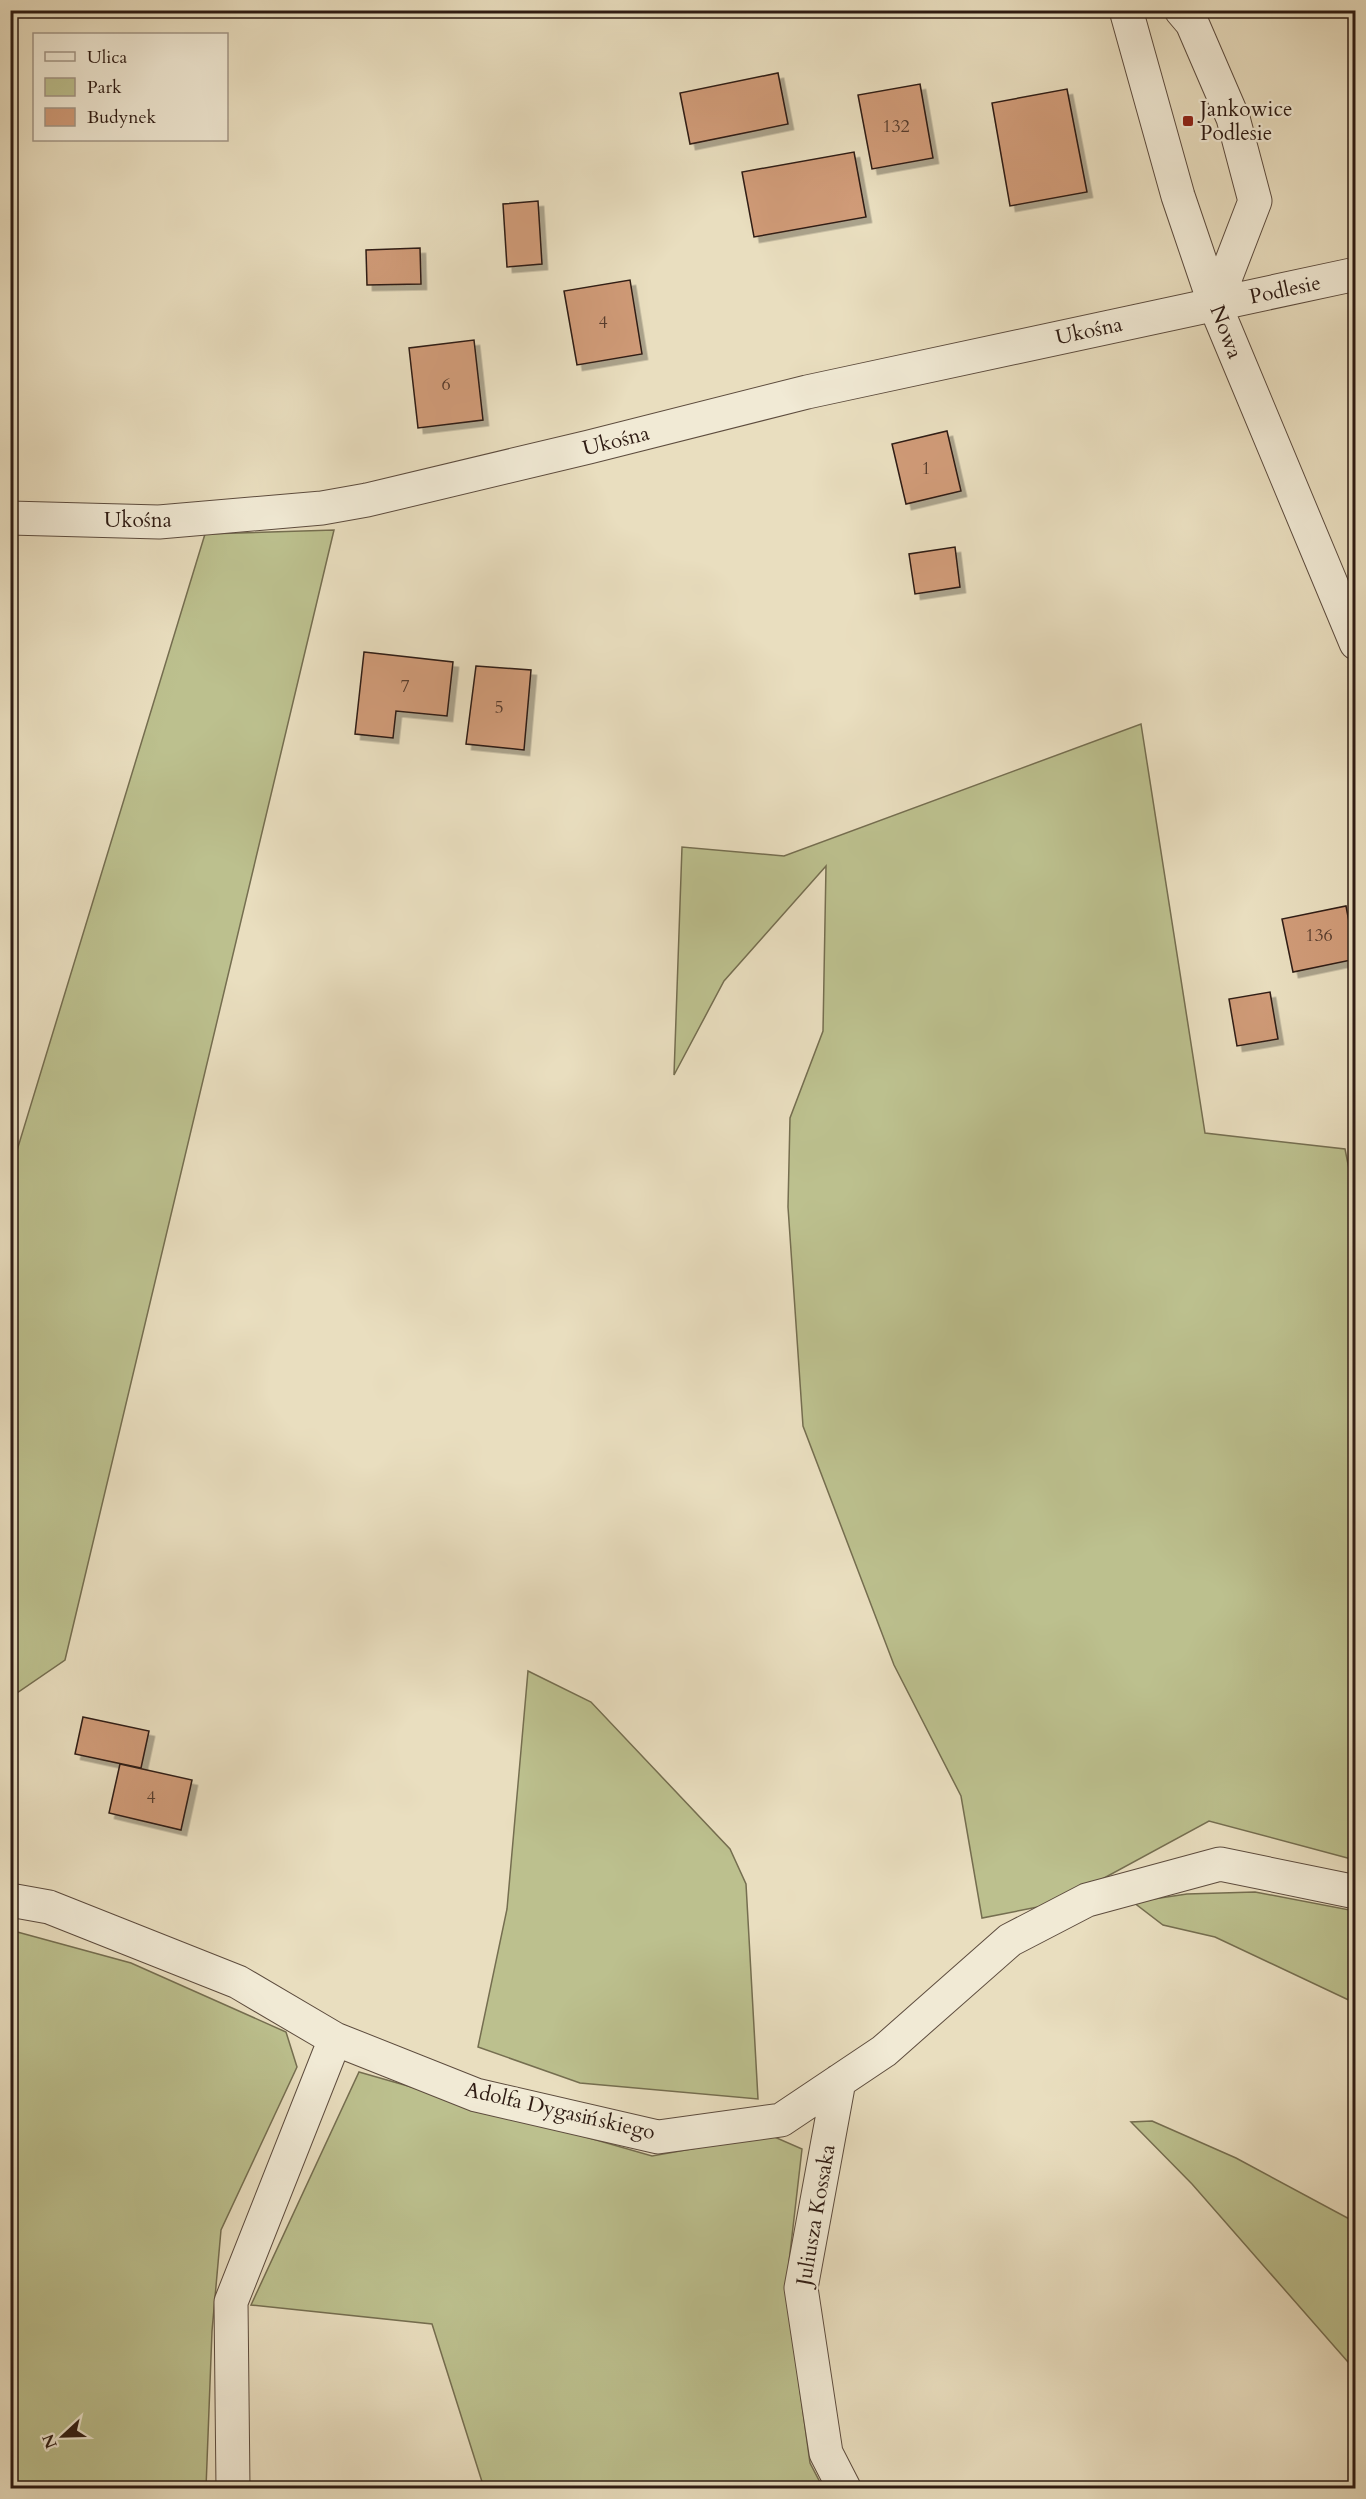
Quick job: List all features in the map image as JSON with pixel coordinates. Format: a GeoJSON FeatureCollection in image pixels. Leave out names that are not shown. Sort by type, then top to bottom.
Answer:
{"type":"FeatureCollection","features":[{"type":"Feature","properties":{"kind":"street","name":"Nowa"},"geometry":{"type":"LineString","coordinates":[[1126,10],[1178,196],[1215,305],[1356,643]]}},
{"type":"Feature","properties":{"kind":"street"},"geometry":{"type":"LineString","coordinates":[[1181,10],[1192,23],[1233,118],[1255,201],[1215,305]]}},
{"type":"Feature","properties":{"kind":"street","name":"Podlesie"},"geometry":{"type":"LineString","coordinates":[[1215,305],[1356,274]]}},
{"type":"Feature","properties":{"kind":"street","name":"Ukośna"},"geometry":{"type":"LineString","coordinates":[[10,518],[159,522],[322,508],[367,500],[590,447],[807,392],[1215,305]]}},
{"type":"Feature","properties":{"kind":"street","name":"Adolfa Dygasińskiego"},"geometry":{"type":"LineString","coordinates":[[10,1900],[49,1907],[237,1982],[335,2039],[476,2095],[658,2137],[781,2120],[884,2051],[1010,1940],[1087,1900],[1220,1864],[1356,1892]]}},
{"type":"Feature","properties":{"kind":"street"},"geometry":{"type":"LineString","coordinates":[[233,2488],[231,2302],[335,2039]]}},
{"type":"Feature","properties":{"kind":"street","name":"Juliusza Kossaka"},"geometry":{"type":"LineString","coordinates":[[839,2081],[801,2288],[826,2453],[844,2488]]}},
{"type":"Feature","properties":{"kind":"green space"},"geometry":{"type":"Polygon","coordinates":[[[334,530],[65,1660],[11,1697],[11,1170],[205,534],[334,530]]]}},
{"type":"Feature","properties":{"kind":"green space"},"geometry":{"type":"Polygon","coordinates":[[[1141,724],[1205,1133],[1345,1149],[1356,1204],[1355,1860],[1209,1821],[1058,1903],[982,1918],[961,1796],[894,1665],[803,1426],[788,1207],[790,1118],[823,1031],[826,866],[724,981],[674,1075],[682,847],[784,856],[1141,724]]]}},
{"type":"Feature","properties":{"kind":"green space"},"geometry":{"type":"Polygon","coordinates":[[[528,1671],[591,1702],[730,1849],[746,1884],[758,2099],[580,2083],[478,2047],[507,1909],[528,1671]]]}},
{"type":"Feature","properties":{"kind":"green space"},"geometry":{"type":"Polygon","coordinates":[[[1255,1892],[1355,1911],[1355,2003],[1215,1937],[1163,1925],[1133,1902],[1187,1894],[1255,1892]]]}},
{"type":"Feature","properties":{"kind":"green space"},"geometry":{"type":"Polygon","coordinates":[[[10,1930],[131,1963],[286,2032],[297,2067],[221,2230],[212,2331],[206,2488],[11,2488],[10,1930]]]}},
{"type":"Feature","properties":{"kind":"green space"},"geometry":{"type":"Polygon","coordinates":[[[359,2072],[652,2156],[770,2135],[802,2149],[786,2288],[810,2463],[823,2488],[484,2488],[432,2324],[251,2305],[359,2072]]]}},
{"type":"Feature","properties":{"kind":"green space"},"geometry":{"type":"Polygon","coordinates":[[[1152,2121],[1236,2158],[1355,2222],[1355,2370],[1192,2184],[1131,2122],[1152,2121]]]}},
{"type":"Feature","properties":{"kind":"building"},"geometry":{"type":"Polygon","coordinates":[[[778,73],[788,124],[690,144],[680,93],[778,73]]]}},
{"type":"Feature","properties":{"kind":"building"},"geometry":{"type":"Polygon","coordinates":[[[920,84],[933,158],[872,169],[858,95],[920,84]]]}},
{"type":"Feature","properties":{"kind":"building"},"geometry":{"type":"Polygon","coordinates":[[[1067,89],[1087,192],[1010,206],[992,103],[1067,89]]]}},
{"type":"Feature","properties":{"kind":"building"},"geometry":{"type":"Polygon","coordinates":[[[854,152],[866,217],[754,237],[742,172],[854,152]]]}},
{"type":"Feature","properties":{"kind":"building"},"geometry":{"type":"Polygon","coordinates":[[[538,201],[542,264],[507,267],[503,204],[538,201]]]}},
{"type":"Feature","properties":{"kind":"building"},"geometry":{"type":"Polygon","coordinates":[[[420,248],[421,284],[367,285],[366,250],[420,248]]]}},
{"type":"Feature","properties":{"kind":"building"},"geometry":{"type":"Polygon","coordinates":[[[630,280],[642,354],[577,365],[564,291],[630,280]]]}},
{"type":"Feature","properties":{"kind":"building"},"geometry":{"type":"Polygon","coordinates":[[[474,340],[483,420],[418,428],[409,348],[474,340]]]}},
{"type":"Feature","properties":{"kind":"building"},"geometry":{"type":"Polygon","coordinates":[[[947,431],[961,491],[906,504],[892,444],[947,431]]]}},
{"type":"Feature","properties":{"kind":"building"},"geometry":{"type":"Polygon","coordinates":[[[955,547],[960,587],[915,594],[909,554],[955,547]]]}},
{"type":"Feature","properties":{"kind":"building"},"geometry":{"type":"Polygon","coordinates":[[[364,652],[453,662],[447,716],[396,711],[393,738],[355,734],[364,652]]]}},
{"type":"Feature","properties":{"kind":"building"},"geometry":{"type":"Polygon","coordinates":[[[476,666],[531,670],[524,750],[466,744],[476,666]]]}},
{"type":"Feature","properties":{"kind":"building"},"geometry":{"type":"Polygon","coordinates":[[[1346,906],[1356,959],[1293,972],[1282,919],[1346,906]]]}},
{"type":"Feature","properties":{"kind":"building"},"geometry":{"type":"Polygon","coordinates":[[[1270,992],[1278,1039],[1237,1046],[1229,999],[1270,992]]]}},
{"type":"Feature","properties":{"kind":"building"},"geometry":{"type":"Polygon","coordinates":[[[83,1717],[149,1731],[141,1768],[75,1754],[83,1717]]]}},
{"type":"Feature","properties":{"kind":"building"},"geometry":{"type":"Polygon","coordinates":[[[120,1764],[192,1780],[181,1830],[109,1813],[120,1764]]]}},
{"type":"Feature","properties":{"kind":"place","name":"Jankowice Podlesie"},"geometry":{"type":"Point","coordinates":[1188,121]}}]}
